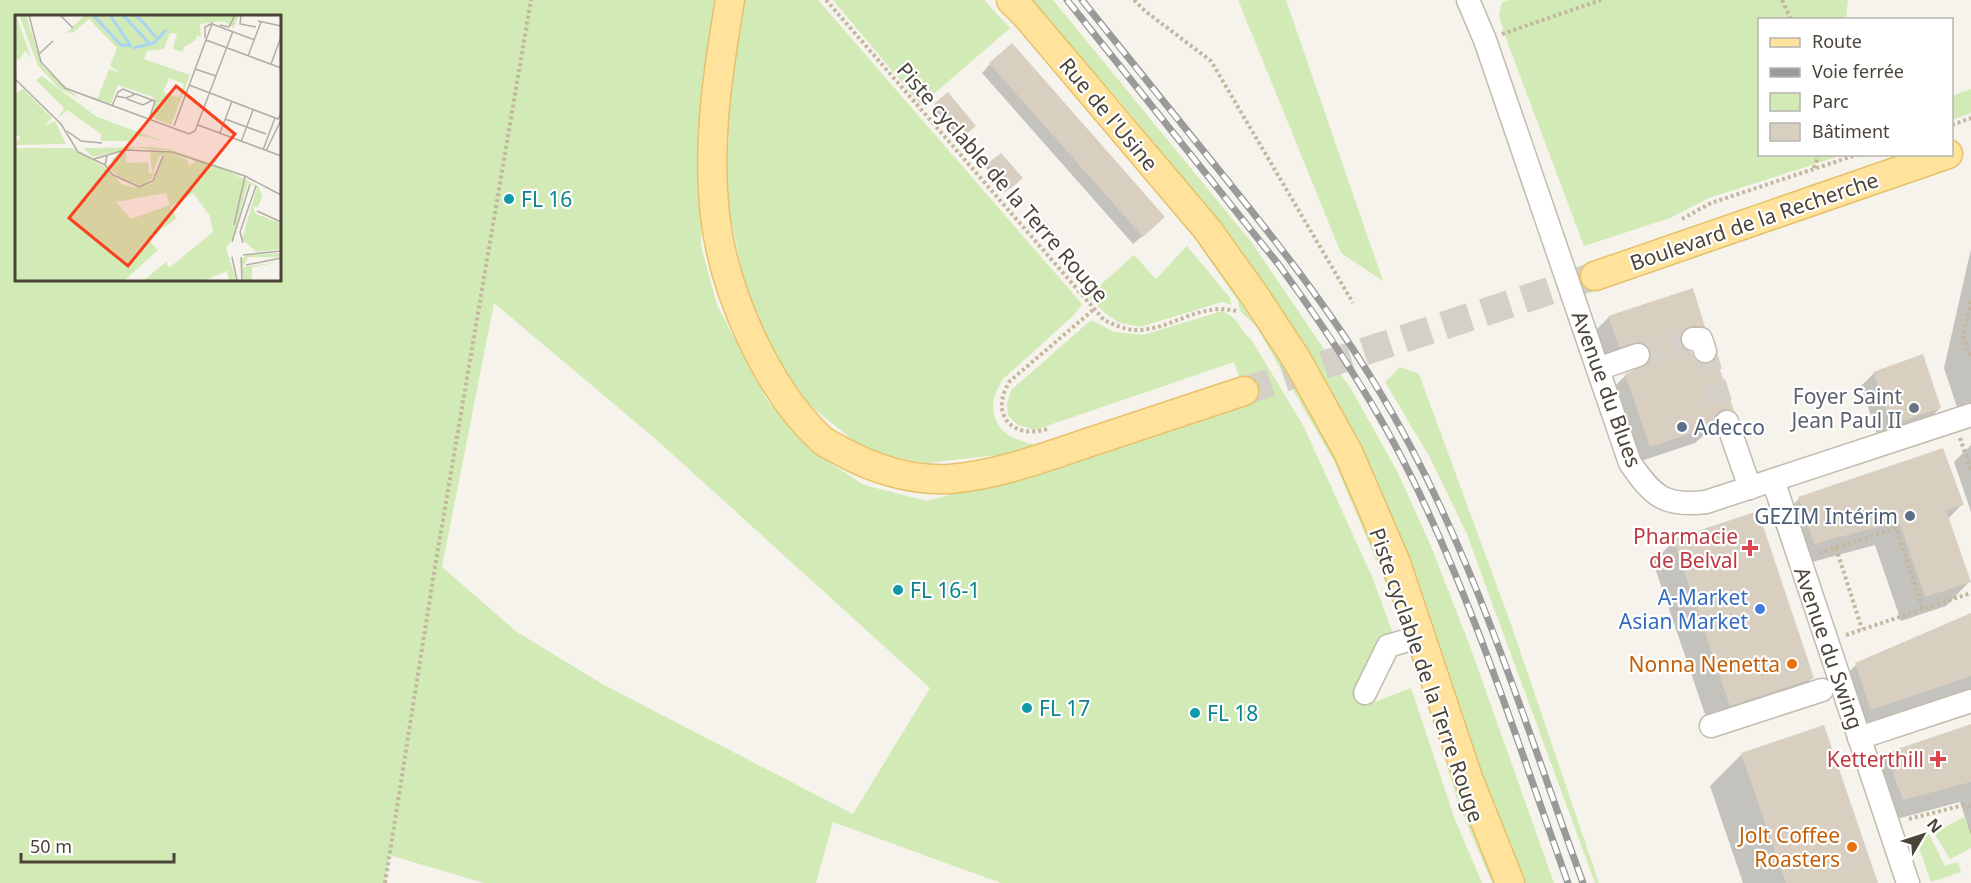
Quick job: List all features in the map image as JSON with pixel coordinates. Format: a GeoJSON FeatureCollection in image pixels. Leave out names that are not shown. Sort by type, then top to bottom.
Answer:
{"type":"FeatureCollection","features":[{"type":"Feature","properties":{"kind":"main road"},"geometry":{"type":"LineString","coordinates":[[730,0],[716,84],[712,169],[715,215],[722,259],[742,316],[762,360],[791,404],[822,440],[860,462],[907,477],[949,479],[1010,469],[1244,390]]}},
{"type":"Feature","properties":{"kind":"main road","name":"Rue de l'Usine"},"geometry":{"type":"LineString","coordinates":[[1011,0],[1207,229],[1297,360],[1348,452],[1396,563],[1468,778],[1510,883]]}},
{"type":"Feature","properties":{"kind":"main road","name":"Boulevard de la Recherche"},"geometry":{"type":"LineString","coordinates":[[1953,153],[1971,147]]}},
{"type":"Feature","properties":{"kind":"main road","name":"Boulevard de la Recherche"},"geometry":{"type":"LineString","coordinates":[[1595,276],[1944,156]]}},
{"type":"Feature","properties":{"kind":"street","name":"Avenue du Blues"},"geometry":{"type":"LineString","coordinates":[[1474,2],[1630,463],[1645,483],[1662,498],[1683,505],[1706,502],[1963,418]]}},
{"type":"Feature","properties":{"kind":"street"},"geometry":{"type":"LineString","coordinates":[[1598,369],[1638,356]]}},
{"type":"Feature","properties":{"kind":"street"},"geometry":{"type":"LineString","coordinates":[[1727,422],[1750,488]]}},
{"type":"Feature","properties":{"kind":"street","name":"Avenue du Swing"},"geometry":{"type":"LineString","coordinates":[[1773,480],[1908,883]]}},
{"type":"Feature","properties":{"kind":"street"},"geometry":{"type":"LineString","coordinates":[[1365,693],[1388,646],[1422,636]]}},
{"type":"Feature","properties":{"kind":"street","name":"Avenue du Swing"},"geometry":{"type":"LineString","coordinates":[[1711,726],[1822,690]]}},
{"type":"Feature","properties":{"kind":"street"},"geometry":{"type":"LineString","coordinates":[[1859,738],[1971,701]]}},
{"type":"Feature","properties":{"kind":"path"},"geometry":{"type":"LineString","coordinates":[[385,883],[433,579],[531,0]]}},
{"type":"Feature","properties":{"kind":"path","name":"Piste cyclable de la Terre Rouge"},"geometry":{"type":"LineString","coordinates":[[826,0],[1104,320],[1119,327],[1137,330],[1155,328],[1206,310],[1223,308],[1237,311],[1240,317]]}},
{"type":"Feature","properties":{"kind":"path"},"geometry":{"type":"LineString","coordinates":[[1134,0],[1211,61],[1353,303]]}},
{"type":"Feature","properties":{"kind":"path"},"geometry":{"type":"LineString","coordinates":[[1485,40],[1601,0]]}},
{"type":"Feature","properties":{"kind":"path"},"geometry":{"type":"LineString","coordinates":[[1782,0],[1790,18]]}},
{"type":"Feature","properties":{"kind":"path"},"geometry":{"type":"LineString","coordinates":[[1953,125],[1971,118]]}},
{"type":"Feature","properties":{"kind":"path"},"geometry":{"type":"LineString","coordinates":[[1814,169],[1818,156]]}},
{"type":"Feature","properties":{"kind":"path"},"geometry":{"type":"LineString","coordinates":[[1672,224],[1711,203],[1853,156]]}},
{"type":"Feature","properties":{"kind":"path"},"geometry":{"type":"LineString","coordinates":[[1971,301],[1963,336],[1971,359]]}},
{"type":"Feature","properties":{"kind":"path"},"geometry":{"type":"LineString","coordinates":[[1057,425],[1035,432],[1023,431],[1012,426],[1004,415],[1001,404],[1003,392],[1010,381],[1093,309]]}},
{"type":"Feature","properties":{"kind":"path"},"geometry":{"type":"LineString","coordinates":[[1963,418],[1971,470]]}},
{"type":"Feature","properties":{"kind":"path"},"geometry":{"type":"LineString","coordinates":[[1812,556],[1896,528],[1923,609]]}},
{"type":"Feature","properties":{"kind":"path"},"geometry":{"type":"LineString","coordinates":[[1836,548],[1862,629]]}},
{"type":"Feature","properties":{"kind":"path"},"geometry":{"type":"LineString","coordinates":[[1839,637],[1971,593]]}},
{"type":"Feature","properties":{"kind":"path"},"geometry":{"type":"LineString","coordinates":[[1902,821],[1964,805],[1971,809]]}},
{"type":"Feature","properties":{"kind":"green space"},"geometry":{"type":"Polygon","coordinates":[[[0,0],[715,0],[701,126],[701,246],[717,305],[767,400],[810,450],[864,485],[927,501],[1042,470],[1247,400],[1234,362],[1035,430],[1018,425],[1008,416],[1007,404],[1011,390],[1091,320],[1114,332],[1143,335],[1222,311],[1228,314],[1236,320],[1251,339],[1304,427],[1373,579],[1392,631],[1393,634],[1380,638],[1358,693],[1367,705],[1411,688],[1454,817],[1482,883],[1001,883],[833,822],[816,883],[484,883],[389,855],[385,883],[0,883],[0,0]],[[494,303],[442,567],[517,632],[604,685],[853,814],[930,688],[659,442],[494,303]]]}},
{"type":"Feature","properties":{"kind":"green space"},"geometry":{"type":"Polygon","coordinates":[[[744,0],[818,0],[1082,304],[1074,315],[1003,379],[997,391],[994,402],[996,422],[1010,436],[1034,444],[1009,454],[925,463],[866,451],[807,403],[776,361],[747,295],[726,195],[731,79],[744,0]]]}},
{"type":"Feature","properties":{"kind":"green space"},"geometry":{"type":"Polygon","coordinates":[[[833,0],[984,0],[1010,28],[921,105],[833,0]]]}},
{"type":"Feature","properties":{"kind":"green space"},"geometry":{"type":"Polygon","coordinates":[[[1027,0],[1053,0],[1252,243],[1353,392],[1397,471],[1431,546],[1471,649],[1554,883],[1524,883],[1507,846],[1416,579],[1354,432],[1289,321],[1217,219],[1118,99],[1027,0]]]}},
{"type":"Feature","properties":{"kind":"green space"},"geometry":{"type":"Polygon","coordinates":[[[1238,0],[1286,0],[1383,281],[1341,253],[1238,0]]]}},
{"type":"Feature","properties":{"kind":"green space"},"geometry":{"type":"Polygon","coordinates":[[[1508,0],[1848,0],[1846,18],[1758,18],[1758,156],[1840,156],[1709,198],[1670,218],[1584,246],[1504,33],[1499,15],[1502,2],[1508,0]]]}},
{"type":"Feature","properties":{"kind":"green space"},"geometry":{"type":"Polygon","coordinates":[[[1971,89],[1971,113],[1953,120],[1953,96],[1971,89]]]}},
{"type":"Feature","properties":{"kind":"green space"},"geometry":{"type":"Polygon","coordinates":[[[1199,235],[1248,303],[1339,456],[1409,629],[1403,631],[1384,579],[1334,461],[1256,326],[1240,311],[1238,301],[1195,239],[1199,235]]]}},
{"type":"Feature","properties":{"kind":"green space"},"geometry":{"type":"Polygon","coordinates":[[[1187,246],[1230,298],[1232,305],[1222,302],[1140,327],[1120,323],[1106,314],[1088,296],[1134,255],[1156,279],[1187,246]]]}},
{"type":"Feature","properties":{"kind":"green space"},"geometry":{"type":"Polygon","coordinates":[[[1400,367],[1419,374],[1512,627],[1599,883],[1595,883],[1466,532],[1429,456],[1385,382],[1400,367]]]}},
{"type":"Feature","properties":{"kind":"green space"},"geometry":{"type":"Polygon","coordinates":[[[1416,651],[1500,883],[1492,883],[1459,805],[1422,684],[1410,653],[1416,651]]]}},
{"type":"Feature","properties":{"kind":"green space"},"geometry":{"type":"Polygon","coordinates":[[[1964,817],[1971,831],[1971,848],[1950,859],[1934,833],[1964,817]]]}},
{"type":"Feature","properties":{"kind":"green space"},"geometry":{"type":"Polygon","coordinates":[[[1929,834],[1945,866],[1958,862],[1961,872],[1931,882],[1917,842],[1929,834]]]}},
{"type":"Feature","properties":{"kind":"building"},"geometry":{"type":"Polygon","coordinates":[[[1012,43],[1165,217],[1143,237],[989,63],[1012,43]]]}},
{"type":"Feature","properties":{"kind":"building"},"geometry":{"type":"Polygon","coordinates":[[[948,92],[976,126],[963,137],[934,104],[948,92]]]}},
{"type":"Feature","properties":{"kind":"building"},"geometry":{"type":"Polygon","coordinates":[[[1001,153],[1023,178],[1010,189],[988,163],[1001,153]]]}},
{"type":"Feature","properties":{"kind":"building"},"geometry":{"type":"Polygon","coordinates":[[[1693,288],[1705,327],[1686,328],[1681,333],[1681,345],[1691,352],[1696,361],[1702,364],[1710,364],[1716,358],[1734,411],[1723,409],[1717,413],[1714,426],[1650,447],[1625,374],[1648,364],[1651,351],[1646,344],[1640,342],[1619,347],[1608,316],[1693,288]]]}},
{"type":"Feature","properties":{"kind":"building"},"geometry":{"type":"Polygon","coordinates":[[[1923,354],[1941,408],[1891,425],[1873,372],[1923,354]]]}},
{"type":"Feature","properties":{"kind":"building"},"geometry":{"type":"Polygon","coordinates":[[[1943,448],[1964,505],[1946,510],[1971,582],[1925,597],[1899,521],[1814,544],[1798,497],[1943,448]]]}},
{"type":"Feature","properties":{"kind":"building"},"geometry":{"type":"Polygon","coordinates":[[[1758,511],[1814,678],[1730,706],[1673,539],[1758,511]]]}},
{"type":"Feature","properties":{"kind":"building"},"geometry":{"type":"Polygon","coordinates":[[[1971,613],[1971,676],[1871,710],[1855,663],[1971,613]]]}},
{"type":"Feature","properties":{"kind":"building"},"geometry":{"type":"Polygon","coordinates":[[[1971,724],[1971,782],[1903,800],[1886,753],[1971,724]]]}},
{"type":"Feature","properties":{"kind":"building"},"geometry":{"type":"Polygon","coordinates":[[[1824,725],[1878,883],[1786,883],[1741,753],[1824,725]]]}},
{"type":"Feature","properties":{"kind":"tunnel"},"geometry":{"type":"LineString","coordinates":[[1244,391],[1595,276]]}},
{"type":"Feature","properties":{"kind":"tunnel"},"geometry":{"type":"LineString","coordinates":[[1638,355],[1693,339]]}},
{"type":"Feature","properties":{"kind":"tunnel"},"geometry":{"type":"LineString","coordinates":[[1705,351],[1727,422]]}},
{"type":"Feature","properties":{"kind":"railway"},"geometry":{"type":"LineString","coordinates":[[1067,0],[1279,265],[1333,341],[1382,421],[1411,476],[1456,575],[1568,883]]}},
{"type":"Feature","properties":{"kind":"railway"},"geometry":{"type":"LineString","coordinates":[[1082,0],[1236,191],[1321,302],[1360,359],[1411,447],[1468,569],[1516,694],[1583,883]]}},
{"type":"Feature","properties":{"kind":"place","name":"FL 16"},"geometry":{"type":"Point","coordinates":[509,199]}},
{"type":"Feature","properties":{"kind":"place","name":"Foyer Saint Jean Paul II"},"geometry":{"type":"Point","coordinates":[1914,408]}},
{"type":"Feature","properties":{"kind":"place","name":"Adecco"},"geometry":{"type":"Point","coordinates":[1682,427]}},
{"type":"Feature","properties":{"kind":"place","name":"GEZIM Intérim"},"geometry":{"type":"Point","coordinates":[1910,516]}},
{"type":"Feature","properties":{"kind":"place","name":"Pharmacie de Belval"},"geometry":{"type":"Point","coordinates":[1750,548]}},
{"type":"Feature","properties":{"kind":"place","name":"FL 16-1"},"geometry":{"type":"Point","coordinates":[898,590]}},
{"type":"Feature","properties":{"kind":"place","name":"A-Market Asian Market"},"geometry":{"type":"Point","coordinates":[1760,609]}},
{"type":"Feature","properties":{"kind":"place","name":"Nonna Nenetta"},"geometry":{"type":"Point","coordinates":[1792,664]}},
{"type":"Feature","properties":{"kind":"place","name":"FL 17"},"geometry":{"type":"Point","coordinates":[1027,708]}},
{"type":"Feature","properties":{"kind":"place","name":"FL 18"},"geometry":{"type":"Point","coordinates":[1195,713]}},
{"type":"Feature","properties":{"kind":"place","name":"Ketterthill"},"geometry":{"type":"Point","coordinates":[1938,759]}},
{"type":"Feature","properties":{"kind":"place","name":"Jolt Coffee Roasters"},"geometry":{"type":"Point","coordinates":[1852,847]}}]}
